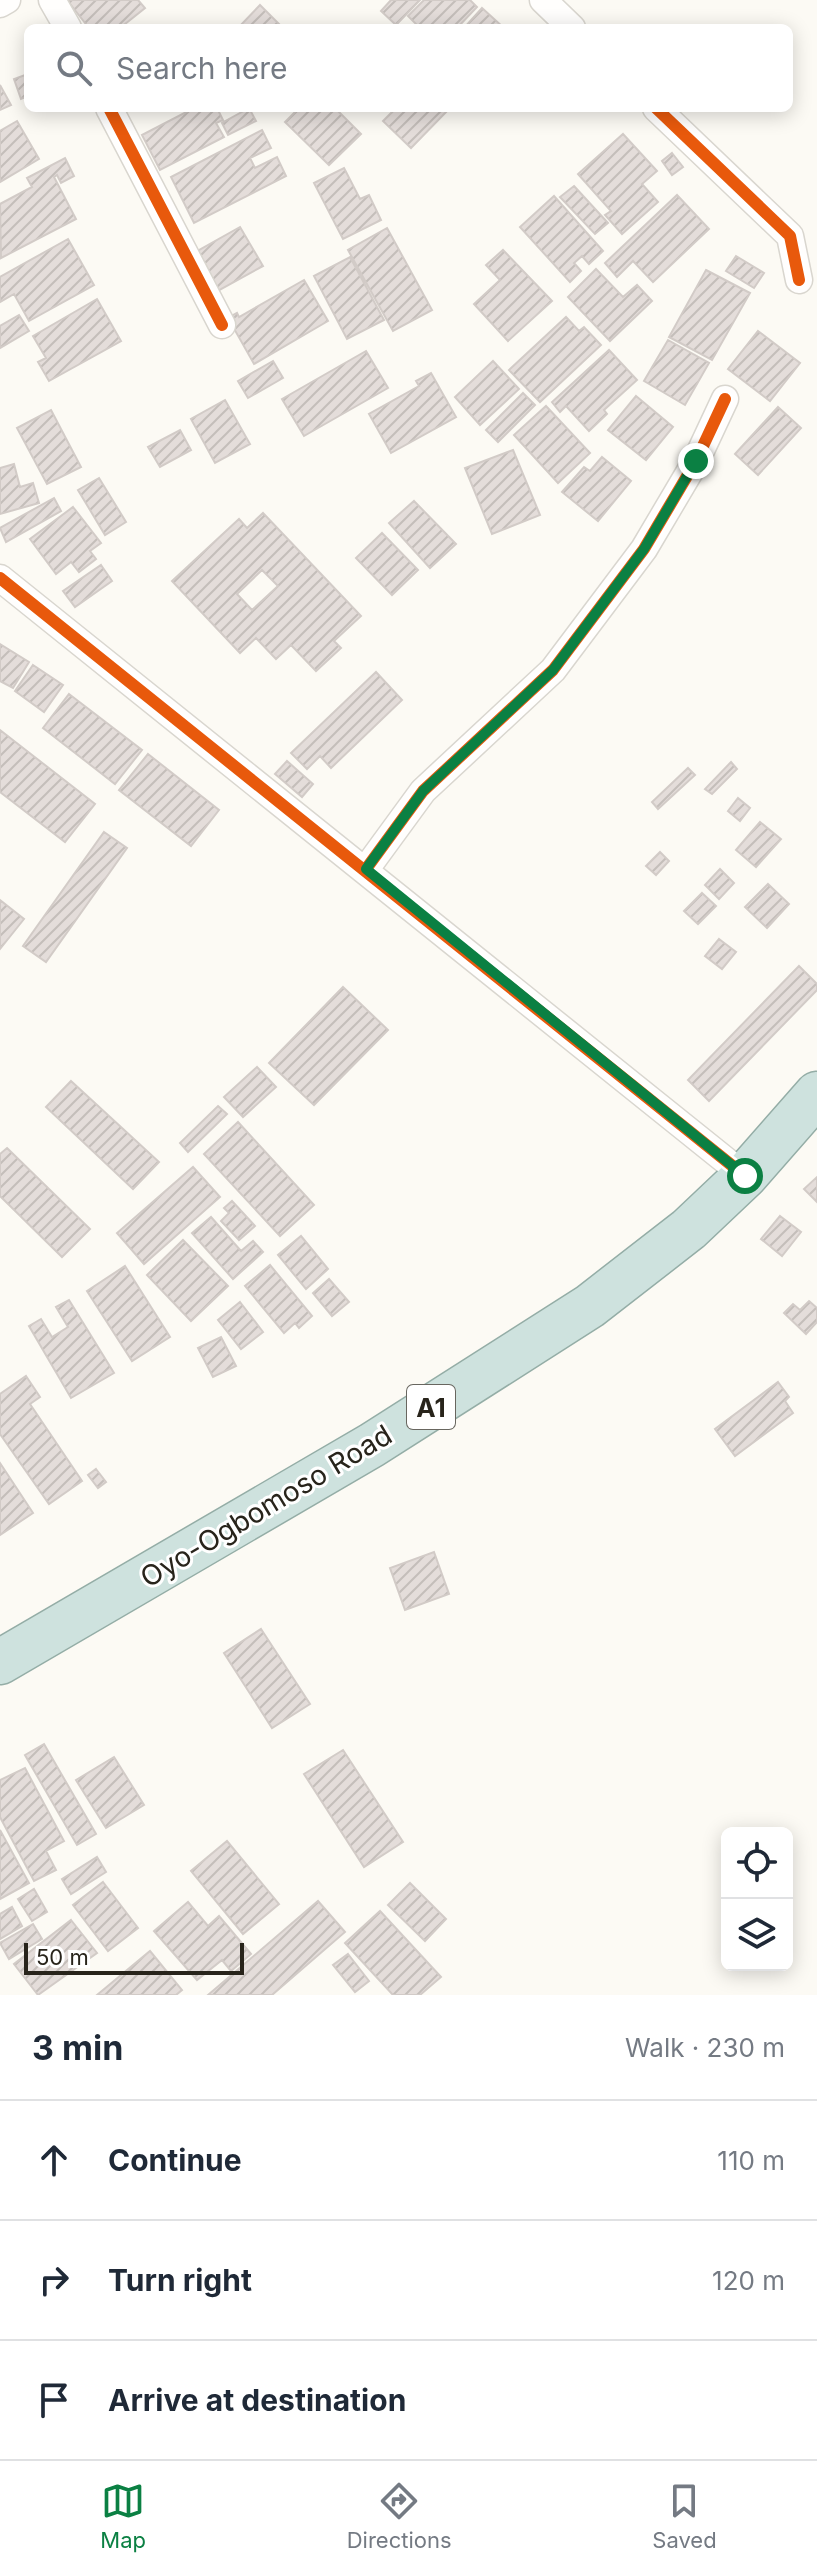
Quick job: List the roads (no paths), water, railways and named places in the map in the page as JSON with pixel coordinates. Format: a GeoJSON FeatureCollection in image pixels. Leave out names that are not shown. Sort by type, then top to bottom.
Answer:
{"type":"FeatureCollection","features":[{"type":"Feature","properties":{"kind":"highway","name":"Oyo-Ogbomoso Road"},"geometry":{"type":"LineString","coordinates":[[0,1662],[372,1445],[590,1306],[689,1229],[745,1176],[817,1094]]}},
{"type":"Feature","properties":{"kind":"street"},"geometry":{"type":"LineString","coordinates":[[0,4],[7,0]]}},
{"type":"Feature","properties":{"kind":"street"},"geometry":{"type":"LineString","coordinates":[[52,0],[66,24]]}},
{"type":"Feature","properties":{"kind":"street"},"geometry":{"type":"LineString","coordinates":[[543,0],[568,24]]}},
{"type":"Feature","properties":{"kind":"street"},"geometry":{"type":"LineString","coordinates":[[111,112],[222,325]]}},
{"type":"Feature","properties":{"kind":"street"},"geometry":{"type":"LineString","coordinates":[[660,112],[790,236],[799,280]]}},
{"type":"Feature","properties":{"kind":"street"},"geometry":{"type":"LineString","coordinates":[[366,869],[423,791],[553,670],[644,549],[696,461],[725,399]]}},
{"type":"Feature","properties":{"kind":"street"},"geometry":{"type":"LineString","coordinates":[[0,578],[745,1176]]}}]}
